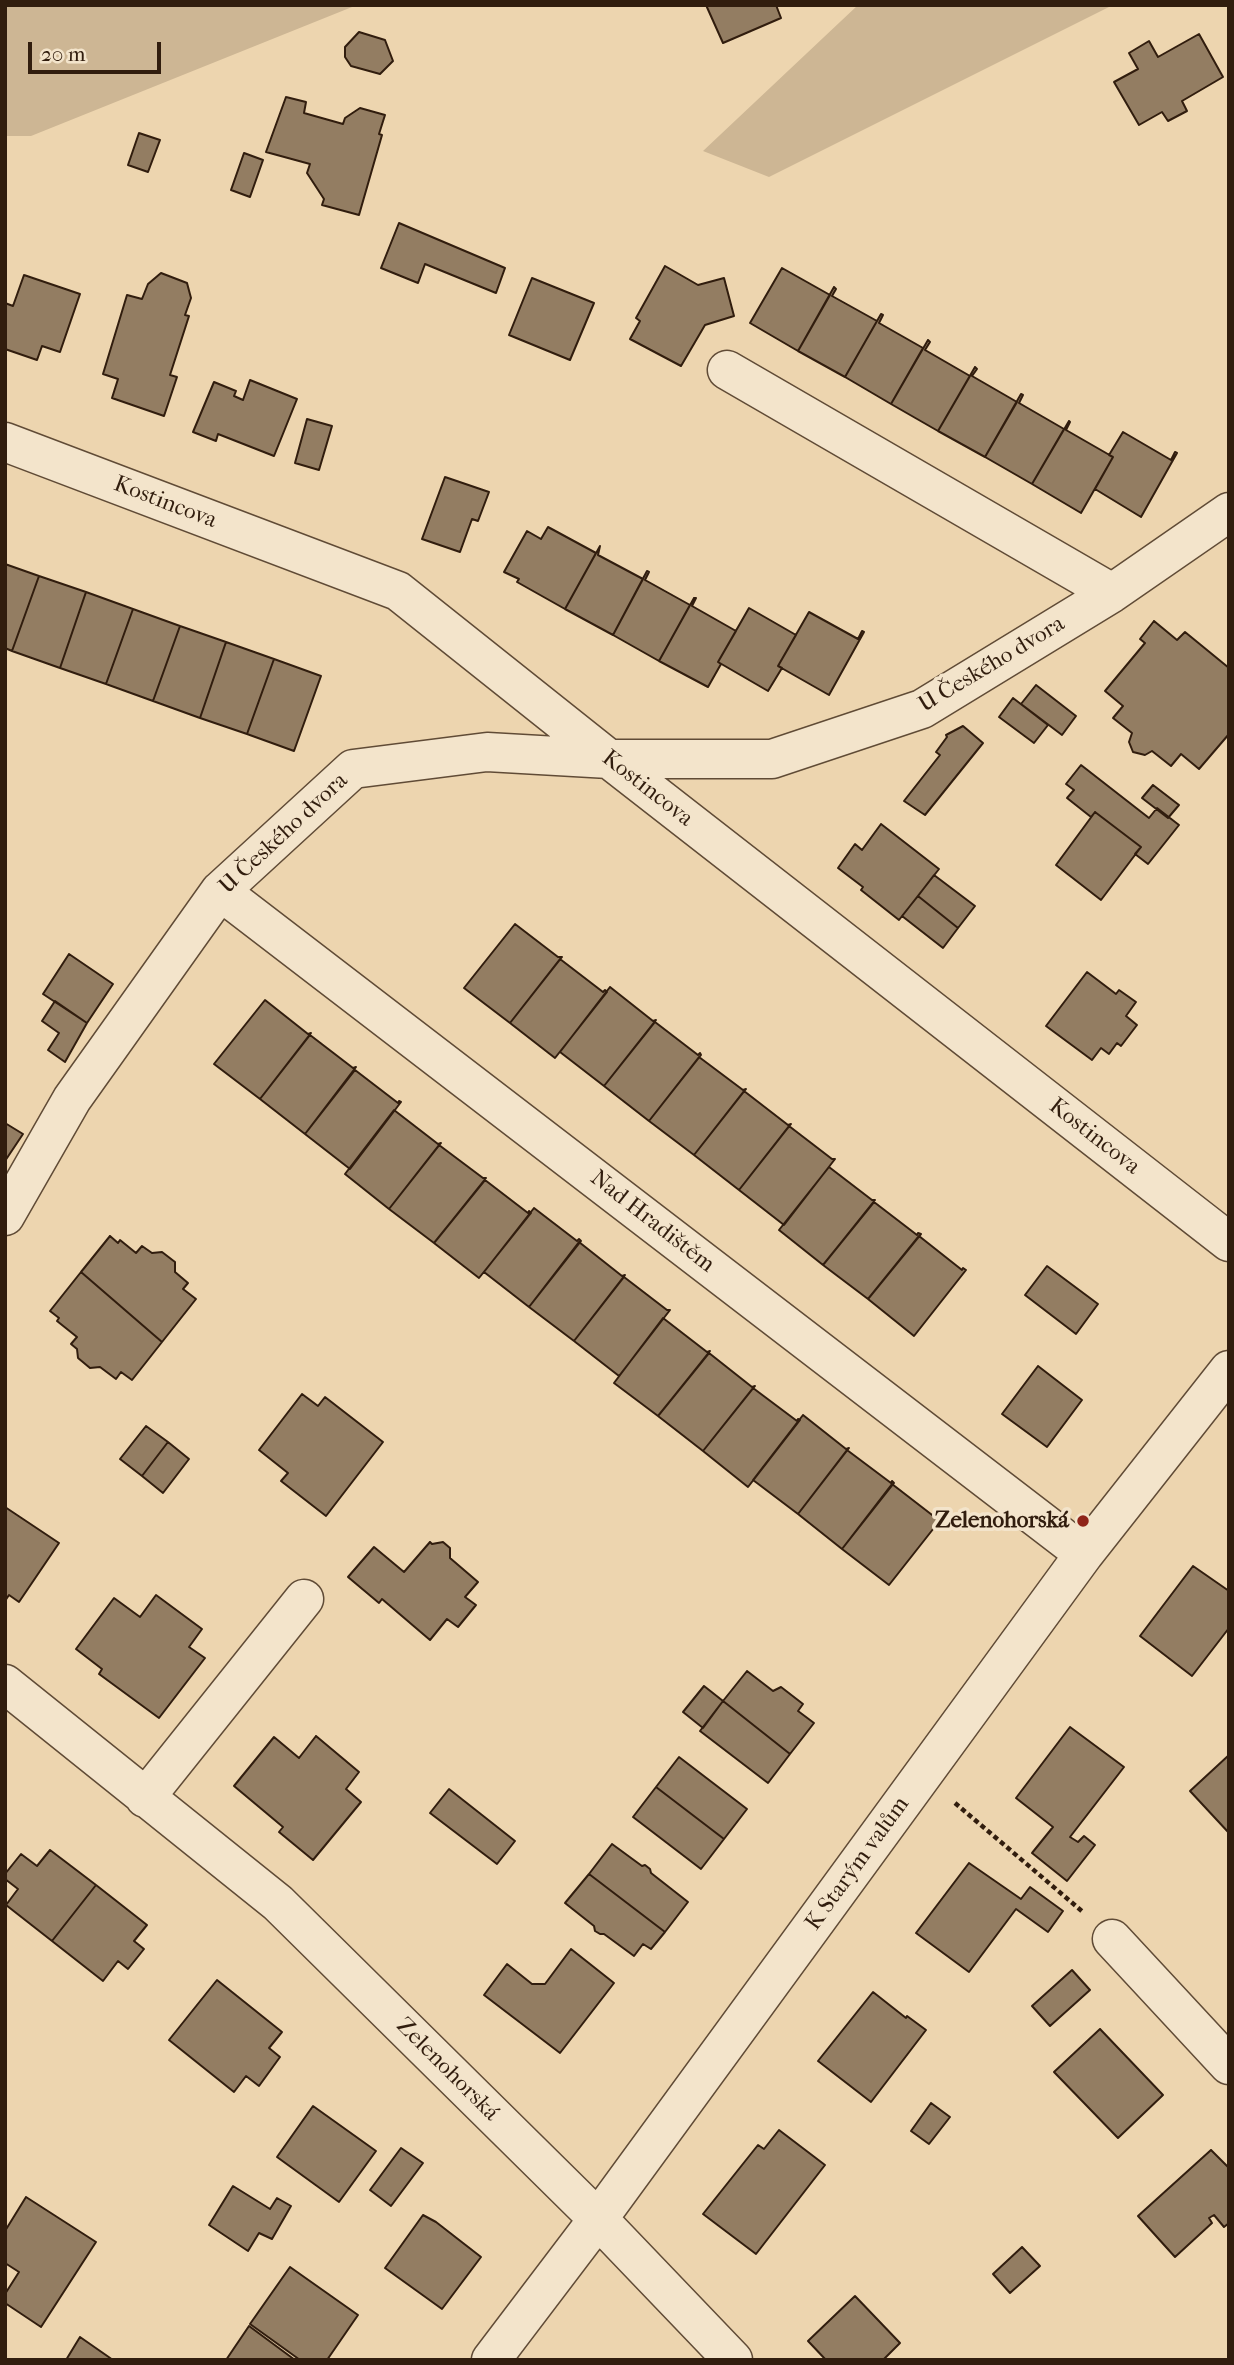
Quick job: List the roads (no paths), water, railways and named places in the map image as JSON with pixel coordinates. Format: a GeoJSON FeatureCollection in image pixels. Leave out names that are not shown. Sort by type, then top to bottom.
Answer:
{"type":"FeatureCollection","features":[{"type":"Feature","properties":{"kind":"street"},"geometry":{"type":"LineString","coordinates":[[727,370],[1112,593]]}},
{"type":"Feature","properties":{"kind":"street","name":"Kostincova"},"geometry":{"type":"LineString","coordinates":[[5,442],[398,591],[609,760],[1229,1242]]}},
{"type":"Feature","properties":{"kind":"street","name":"U Českého dvora"},"geometry":{"type":"LineString","coordinates":[[5,1216],[72,1099],[220,891],[353,769],[487,752],[609,760],[772,759],[922,709],[1112,593],[1229,512]]}},
{"type":"Feature","properties":{"kind":"street","name":"Nad Hradištěm"},"geometry":{"type":"LineString","coordinates":[[220,891],[1084,1554]]}},
{"type":"Feature","properties":{"kind":"street","name":"K Starým valům"},"geometry":{"type":"LineString","coordinates":[[491,2360],[598,2219],[1084,1554],[1229,1370]]}},
{"type":"Feature","properties":{"kind":"street"},"geometry":{"type":"LineString","coordinates":[[145,1798],[304,1599]]}},
{"type":"Feature","properties":{"kind":"street","name":"Zelenohorská"},"geometry":{"type":"LineString","coordinates":[[5,1684],[278,1903],[598,2219],[733,2360]]}},
{"type":"Feature","properties":{"kind":"street"},"geometry":{"type":"LineString","coordinates":[[1112,1939],[1229,2065]]}},
{"type":"Feature","properties":{"kind":"place","name":"Zelenohorská"},"geometry":{"type":"Point","coordinates":[1083,1521]}}]}
